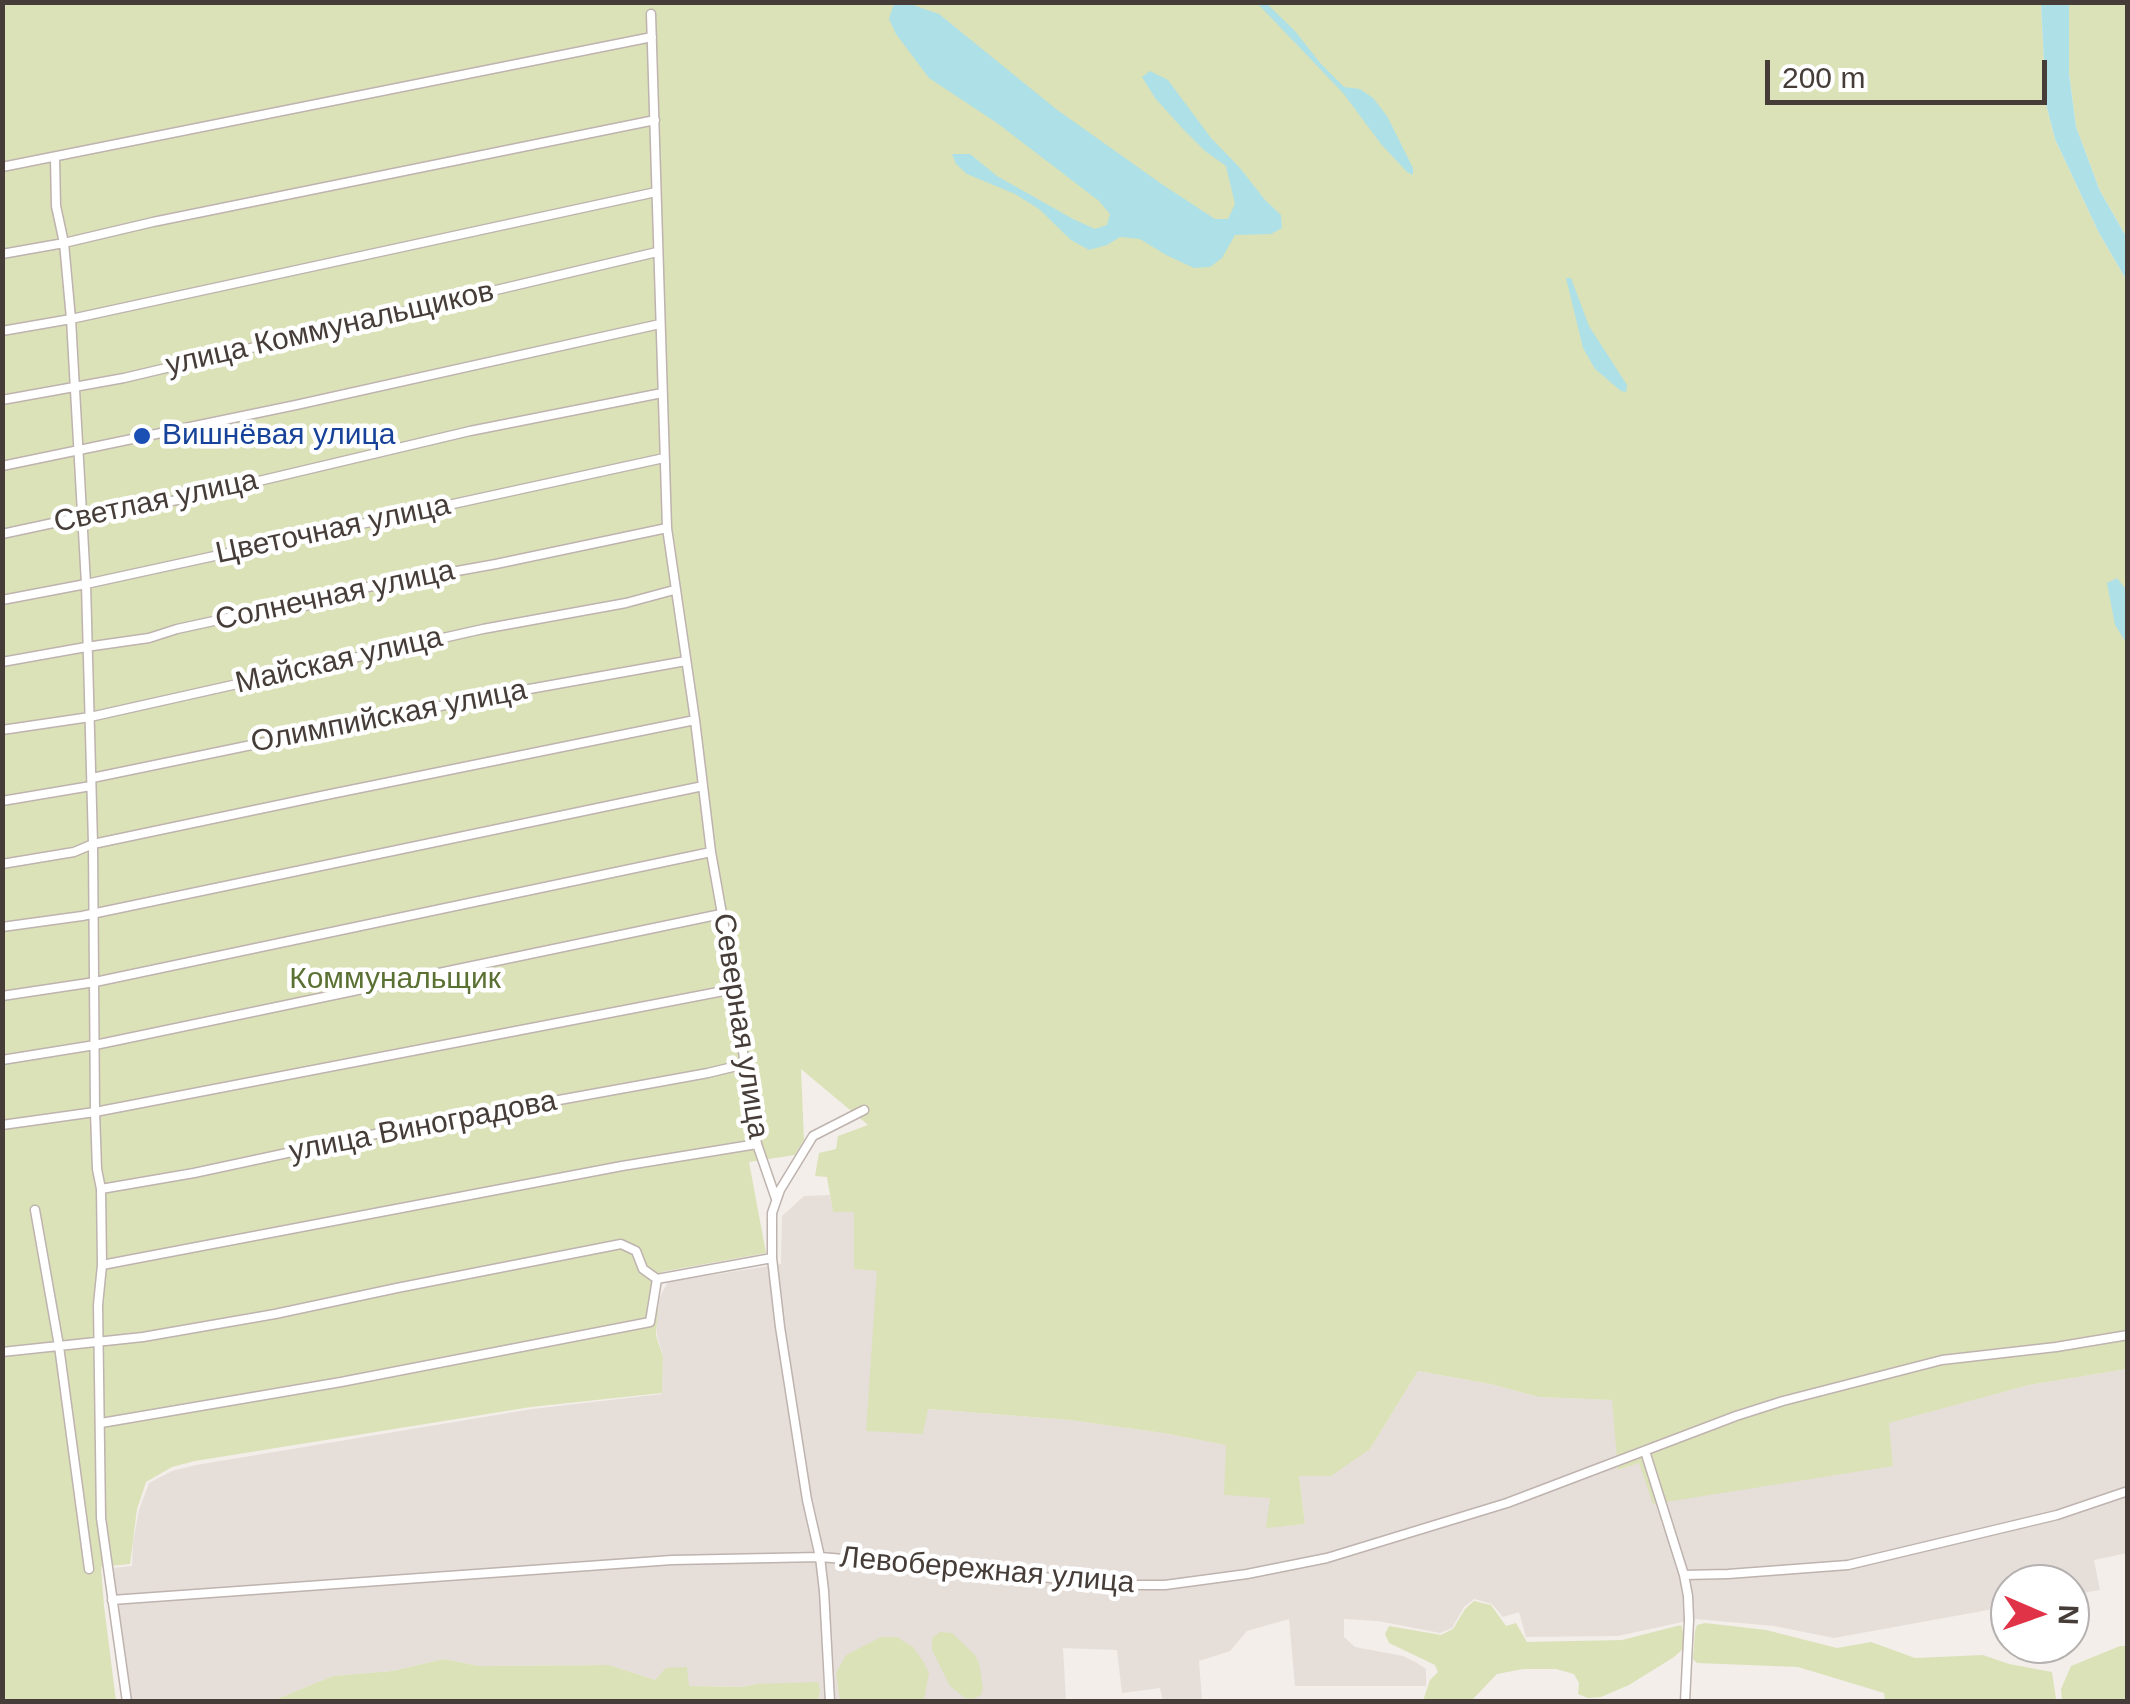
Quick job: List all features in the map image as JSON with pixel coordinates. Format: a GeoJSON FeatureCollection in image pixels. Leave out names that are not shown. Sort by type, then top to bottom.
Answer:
{"type":"FeatureCollection","features":[{"type":"Feature","properties":{"kind":"street","name":"Северная улица"},"geometry":{"type":"LineString","coordinates":[[650,14],[667,528],[711,852],[757,1144],[776,1199]]}},
{"type":"Feature","properties":{"kind":"street"},"geometry":{"type":"LineString","coordinates":[[2,167],[652,37]]}},
{"type":"Feature","properties":{"kind":"street"},"geometry":{"type":"LineString","coordinates":[[2,254],[655,120]]}},
{"type":"Feature","properties":{"kind":"street"},"geometry":{"type":"LineString","coordinates":[[55,158],[56,206],[64,243],[70,319],[86,584],[94,844],[95,1112],[101,1189],[101,1518],[127,1702]]}},
{"type":"Feature","properties":{"kind":"street"},"geometry":{"type":"LineString","coordinates":[[2,331],[656,192]]}},
{"type":"Feature","properties":{"kind":"street","name":"улица Коммунальщиков"},"geometry":{"type":"LineString","coordinates":[[2,400],[75,388],[657,252]]}},
{"type":"Feature","properties":{"kind":"street"},"geometry":{"type":"LineString","coordinates":[[2,466],[660,324]]}},
{"type":"Feature","properties":{"kind":"street","name":"Светлая улица"},"geometry":{"type":"LineString","coordinates":[[2,534],[182,499],[470,432],[662,393]]}},
{"type":"Feature","properties":{"kind":"street","name":"Цветочная улица"},"geometry":{"type":"LineString","coordinates":[[2,600],[664,458]]}},
{"type":"Feature","properties":{"kind":"street","name":"Солнечная улица"},"geometry":{"type":"LineString","coordinates":[[2,662],[149,638],[268,609],[324,602],[357,589],[667,528]]}},
{"type":"Feature","properties":{"kind":"street","name":"Майская улица"},"geometry":{"type":"LineString","coordinates":[[2,730],[90,717],[674,590]]}},
{"type":"Feature","properties":{"kind":"street","name":"Олимпийская улица"},"geometry":{"type":"LineString","coordinates":[[2,800],[479,698],[686,661]]}},
{"type":"Feature","properties":{"kind":"street"},"geometry":{"type":"LineString","coordinates":[[2,864],[695,720]]}},
{"type":"Feature","properties":{"kind":"street"},"geometry":{"type":"LineString","coordinates":[[2,927],[94,912],[703,786]]}},
{"type":"Feature","properties":{"kind":"street"},"geometry":{"type":"LineString","coordinates":[[2,996],[95,982],[711,852]]}},
{"type":"Feature","properties":{"kind":"street"},"geometry":{"type":"LineString","coordinates":[[2,1060],[96,1046],[721,914]]}},
{"type":"Feature","properties":{"kind":"street"},"geometry":{"type":"LineString","coordinates":[[2,1125],[95,1112],[734,989]]}},
{"type":"Feature","properties":{"kind":"street","name":"улица Виноградова"},"geometry":{"type":"LineString","coordinates":[[101,1189],[745,1064]]}},
{"type":"Feature","properties":{"kind":"street"},"geometry":{"type":"LineString","coordinates":[[830,1702],[820,1557],[807,1500],[780,1327],[772,1258],[772,1213],[776,1199],[813,1136],[864,1110]]}},
{"type":"Feature","properties":{"kind":"street"},"geometry":{"type":"LineString","coordinates":[[102,1265],[757,1144]]}},
{"type":"Feature","properties":{"kind":"street"},"geometry":{"type":"LineString","coordinates":[[35,1210],[59,1346],[90,1569]]}},
{"type":"Feature","properties":{"kind":"street"},"geometry":{"type":"LineString","coordinates":[[2,1352],[143,1337],[622,1244],[636,1250],[643,1270],[656,1279],[772,1258]]}},
{"type":"Feature","properties":{"kind":"street"},"geometry":{"type":"LineString","coordinates":[[100,1423],[650,1322],[656,1279]]}},
{"type":"Feature","properties":{"kind":"street","name":"Левобережная улица"},"geometry":{"type":"LineString","coordinates":[[112,1600],[672,1560],[820,1557],[1112,1585],[1166,1585],[1246,1574],[1344,1553],[1520,1498],[1783,1400],[1942,1360],[2128,1335]]}},
{"type":"Feature","properties":{"kind":"street"},"geometry":{"type":"LineString","coordinates":[[1645,1451],[1684,1575],[1689,1620],[1685,1702]]}},
{"type":"Feature","properties":{"kind":"street"},"geometry":{"type":"LineString","coordinates":[[1684,1575],[1848,1565],[2057,1515],[2128,1491]]}},
{"type":"Feature","properties":{"kind":"shaded area"},"geometry":{"type":"Polygon","coordinates":[[[830,1195],[833,1211],[854,1212],[854,1269],[877,1270],[923,1434],[927,1409],[1070,1420],[1227,1445],[1270,1498],[1267,1527],[1305,1524],[1299,1475],[1370,1449],[1418,1371],[1539,1397],[1613,1400],[1619,1470],[1638,1462],[1893,1466],[1888,1423],[2029,1385],[2127,1369],[2127,1553],[2094,1560],[2100,1590],[2090,1592],[2090,1564],[1990,1564],[1990,1610],[1834,1638],[1774,1626],[1696,1619],[1618,1636],[1526,1637],[1519,1612],[1503,1617],[1492,1604],[1474,1599],[1464,1607],[1452,1628],[1440,1633],[1344,1619],[1344,1637],[1355,1647],[1403,1656],[1417,1663],[1426,1669],[1426,1686],[1295,1686],[1289,1619],[1247,1631],[1230,1651],[1199,1661],[1202,1701],[1163,1701],[1160,1688],[1122,1693],[1117,1650],[1063,1648],[1066,1701],[817,1701],[820,1691],[756,1684],[688,1686],[687,1668],[655,1680],[609,1665],[479,1666],[444,1659],[392,1671],[333,1676],[272,1701],[132,1701],[112,1568],[132,1566],[139,1510],[149,1483],[196,1465],[532,1409],[662,1394],[663,1356],[657,1314],[668,1282],[781,1264],[782,1216],[804,1196],[830,1195]]]}},
{"type":"Feature","properties":{"kind":"green space","name":"Коммунальщик"},"geometry":{"type":"Polygon","coordinates":[[[2,3],[2041,3],[2046,104],[2055,139],[2099,233],[2127,281],[2127,1369],[2029,1385],[1889,1423],[1893,1466],[1653,1504],[1639,1463],[1618,1470],[1612,1400],[1539,1397],[1418,1371],[1370,1449],[1331,1476],[1299,1476],[1305,1524],[1266,1528],[1270,1498],[1224,1495],[1226,1445],[1070,1420],[928,1409],[923,1434],[866,1431],[877,1271],[854,1269],[854,1212],[833,1212],[827,1177],[815,1176],[819,1153],[836,1149],[838,1136],[868,1125],[801,1069],[804,1140],[795,1155],[749,1162],[766,1253],[661,1272],[656,1335],[663,1357],[662,1393],[531,1407],[172,1467],[146,1482],[137,1509],[130,1564],[101,1567],[116,1701],[3,1701],[2,3]]]}},
{"type":"Feature","properties":{"kind":"green space"},"geometry":{"type":"Polygon","coordinates":[[[2069,3],[2127,3],[2127,238],[2100,191],[2076,127],[2069,73],[2069,3]]]}},
{"type":"Feature","properties":{"kind":"green space"},"geometry":{"type":"Polygon","coordinates":[[[1474,1601],[1491,1605],[1506,1626],[1516,1623],[1527,1642],[1622,1640],[1681,1625],[1683,1649],[1629,1685],[1601,1697],[1578,1694],[1579,1683],[1574,1674],[1556,1669],[1523,1669],[1497,1674],[1471,1701],[1423,1701],[1430,1680],[1438,1672],[1435,1665],[1389,1643],[1385,1634],[1389,1626],[1441,1635],[1453,1629],[1474,1601]]]}},
{"type":"Feature","properties":{"kind":"green space"},"geometry":{"type":"Polygon","coordinates":[[[1697,1625],[1766,1630],[1837,1648],[1871,1642],[1915,1658],[1983,1655],[1990,1657],[1990,1664],[2052,1672],[2056,1699],[1885,1701],[1884,1693],[1798,1667],[1697,1663],[1693,1659],[1697,1625]]]}},
{"type":"Feature","properties":{"kind":"green space"},"geometry":{"type":"Polygon","coordinates":[[[940,1632],[952,1633],[975,1655],[983,1688],[981,1695],[965,1698],[950,1686],[932,1650],[932,1638],[940,1632]]]}},
{"type":"Feature","properties":{"kind":"green space"},"geometry":{"type":"Polygon","coordinates":[[[881,1637],[897,1637],[913,1647],[923,1661],[929,1673],[924,1700],[840,1701],[836,1673],[846,1655],[881,1637]]]}},
{"type":"Feature","properties":{"kind":"green space"},"geometry":{"type":"Polygon","coordinates":[[[2127,1646],[2127,1701],[2062,1701],[2061,1689],[2071,1666],[2090,1664],[2090,1658],[2127,1646]]]}},
{"type":"Feature","properties":{"kind":"green space"},"geometry":{"type":"Polygon","coordinates":[[[444,1659],[479,1666],[609,1665],[655,1680],[666,1668],[687,1667],[689,1686],[818,1682],[820,1691],[817,1702],[272,1701],[333,1676],[392,1671],[444,1659]]]}},
{"type":"Feature","properties":{"kind":"water"},"geometry":{"type":"Polygon","coordinates":[[[894,3],[907,3],[939,14],[1056,109],[1163,185],[1215,219],[1228,219],[1235,204],[1226,166],[1183,129],[1142,77],[1150,71],[1168,80],[1211,138],[1281,215],[1282,228],[1271,234],[1235,235],[1222,258],[1210,267],[1194,268],[1140,239],[1120,237],[1089,250],[1071,240],[1039,209],[967,174],[952,154],[970,154],[997,176],[1095,229],[1107,225],[1110,214],[1099,201],[997,123],[929,78],[889,19],[894,3]]]}},
{"type":"Feature","properties":{"kind":"water"},"geometry":{"type":"Polygon","coordinates":[[[1257,3],[1266,3],[1295,31],[1344,87],[1360,89],[1373,98],[1387,116],[1413,175],[1381,144],[1343,93],[1257,3]]]}},
{"type":"Feature","properties":{"kind":"water"},"geometry":{"type":"Polygon","coordinates":[[[2041,3],[2069,3],[2069,73],[2076,127],[2100,191],[2127,238],[2127,281],[2099,233],[2055,139],[2046,104],[2041,3]]]}},
{"type":"Feature","properties":{"kind":"water"},"geometry":{"type":"Polygon","coordinates":[[[1566,278],[1571,278],[1589,326],[1627,385],[1626,392],[1595,369],[1583,348],[1566,278]]]}},
{"type":"Feature","properties":{"kind":"water"},"geometry":{"type":"Polygon","coordinates":[[[2117,578],[2127,591],[2127,644],[2115,625],[2107,583],[2117,578]]]}},
{"type":"Feature","properties":{"kind":"place","name":"Вишнёвая улица"},"geometry":{"type":"Point","coordinates":[142,436]}}]}
